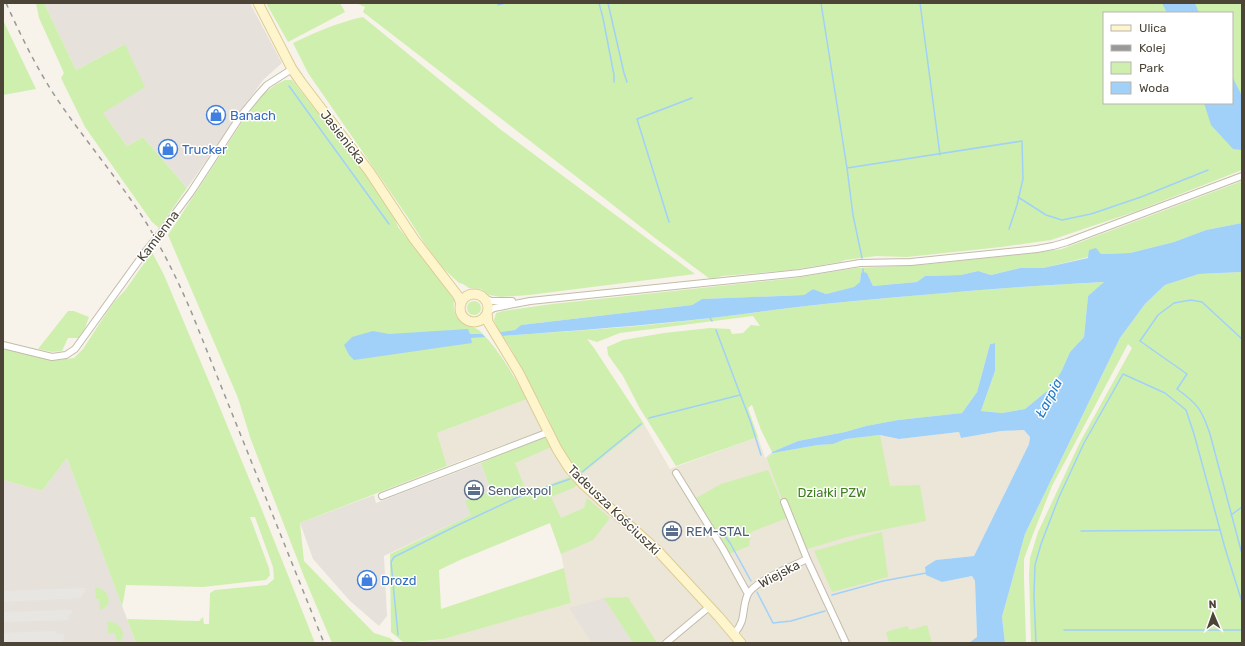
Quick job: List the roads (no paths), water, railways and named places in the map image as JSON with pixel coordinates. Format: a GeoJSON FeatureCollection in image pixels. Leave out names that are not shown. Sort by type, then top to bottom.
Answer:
{"type":"FeatureCollection","features":[{"type":"Feature","properties":{"kind":"main road","name":"Jasienicka"},"geometry":{"type":"LineString","coordinates":[[258,3],[292,69],[309,94],[369,171],[414,239],[458,296],[461,304]]}},
{"type":"Feature","properties":{"kind":"main road","name":"Jasienicka"},"geometry":{"type":"LineString","coordinates":[[436,266],[465,292],[472,294]]}},
{"type":"Feature","properties":{"kind":"main road"},"geometry":{"type":"LineString","coordinates":[[472,294],[484,298],[487,304],[488,322],[503,347],[481,324],[469,320],[463,316],[461,304],[464,298],[472,294]]}},
{"type":"Feature","properties":{"kind":"main road"},"geometry":{"type":"LineString","coordinates":[[475,322],[483,319],[487,312]]}},
{"type":"Feature","properties":{"kind":"main road","name":"Tadeusza Kościuszki"},"geometry":{"type":"LineString","coordinates":[[503,347],[523,380],[562,458],[574,474],[656,550],[709,606],[741,643]]}},
{"type":"Feature","properties":{"kind":"street","name":"Kamienna"},"geometry":{"type":"LineString","coordinates":[[3,345],[52,357],[66,355],[75,349],[145,252],[191,192],[228,133],[247,108],[267,85],[292,69]]}},
{"type":"Feature","properties":{"kind":"street"},"geometry":{"type":"LineString","coordinates":[[487,312],[494,308],[530,301],[800,273],[860,263],[911,262],[1037,249],[1068,242],[1242,176]]}},
{"type":"Feature","properties":{"kind":"street"},"geometry":{"type":"LineString","coordinates":[[484,298],[491,301],[530,301]]}},
{"type":"Feature","properties":{"kind":"street"},"geometry":{"type":"LineString","coordinates":[[382,496],[548,432]]}},
{"type":"Feature","properties":{"kind":"street"},"geometry":{"type":"LineString","coordinates":[[676,473],[723,549],[748,594]]}},
{"type":"Feature","properties":{"kind":"street"},"geometry":{"type":"LineString","coordinates":[[784,502],[807,559],[846,643]]}},
{"type":"Feature","properties":{"kind":"street","name":"Wiejska"},"geometry":{"type":"LineString","coordinates":[[734,634],[742,623],[748,594],[751,590],[763,581],[807,559]]}},
{"type":"Feature","properties":{"kind":"street"},"geometry":{"type":"LineString","coordinates":[[666,643],[709,606]]}},
{"type":"Feature","properties":{"kind":"water"},"geometry":{"type":"Polygon","coordinates":[[[1162,3],[1195,3],[1199,12],[1166,12],[1162,3]]]}},
{"type":"Feature","properties":{"kind":"water"},"geometry":{"type":"Polygon","coordinates":[[[1233,78],[1242,96],[1242,150],[1233,149],[1211,125],[1204,104],[1233,104],[1233,78]]]}},
{"type":"Feature","properties":{"kind":"water","name":"Łarpia"},"geometry":{"type":"Polygon","coordinates":[[[1242,223],[1242,272],[1199,274],[1165,285],[1145,304],[1120,338],[1025,534],[1002,617],[1005,643],[969,643],[977,637],[975,581],[972,576],[942,582],[926,575],[925,567],[936,560],[974,556],[1029,444],[1030,437],[1024,430],[1001,431],[961,438],[959,432],[899,439],[880,435],[846,439],[833,444],[772,452],[798,441],[845,432],[866,426],[898,420],[962,413],[977,392],[990,344],[995,343],[995,371],[981,411],[1002,413],[1025,409],[1053,386],[1070,352],[1084,337],[1088,296],[1104,282],[819,304],[685,321],[606,328],[502,336],[499,332],[515,330],[521,325],[692,305],[702,299],[804,295],[813,289],[826,294],[854,287],[860,282],[861,273],[863,272],[867,273],[873,286],[917,282],[925,276],[961,275],[978,271],[991,275],[1020,268],[1043,268],[1088,258],[1089,250],[1096,248],[1101,254],[1130,253],[1174,242],[1206,230],[1242,223]]]}},
{"type":"Feature","properties":{"kind":"water"},"geometry":{"type":"Polygon","coordinates":[[[468,329],[470,334],[482,334],[485,337],[471,338],[472,343],[354,360],[349,355],[344,345],[352,337],[373,331],[389,334],[468,329]]]}},
{"type":"Feature","properties":{"kind":"waterway"},"geometry":{"type":"LineString","coordinates":[[498,5],[506,3]]}},
{"type":"Feature","properties":{"kind":"waterway"},"geometry":{"type":"LineString","coordinates":[[599,3],[614,75],[614,82]]}},
{"type":"Feature","properties":{"kind":"waterway"},"geometry":{"type":"LineString","coordinates":[[608,3],[627,82]]}},
{"type":"Feature","properties":{"kind":"waterway"},"geometry":{"type":"LineString","coordinates":[[821,3],[853,215],[862,258]]}},
{"type":"Feature","properties":{"kind":"waterway"},"geometry":{"type":"LineString","coordinates":[[920,3],[940,155]]}},
{"type":"Feature","properties":{"kind":"waterway"},"geometry":{"type":"LineString","coordinates":[[289,86],[389,224]]}},
{"type":"Feature","properties":{"kind":"waterway"},"geometry":{"type":"LineString","coordinates":[[669,222],[637,119],[692,98]]}},
{"type":"Feature","properties":{"kind":"waterway"},"geometry":{"type":"LineString","coordinates":[[847,168],[1022,141],[1023,179],[1017,205],[1009,229]]}},
{"type":"Feature","properties":{"kind":"waterway"},"geometry":{"type":"LineString","coordinates":[[1018,197],[1046,215],[1062,220],[1091,214],[1141,197],[1208,170]]}},
{"type":"Feature","properties":{"kind":"waterway"},"geometry":{"type":"LineString","coordinates":[[1242,339],[1202,302],[1191,300],[1174,303],[1158,315],[1140,341],[1187,374],[1177,389],[1190,399],[1202,413],[1210,434],[1242,554]]}},
{"type":"Feature","properties":{"kind":"waterway"},"geometry":{"type":"LineString","coordinates":[[716,330],[751,423],[761,455]]}},
{"type":"Feature","properties":{"kind":"waterway"},"geometry":{"type":"LineString","coordinates":[[1036,643],[1034,596],[1035,565],[1041,544],[1059,497],[1084,443],[1123,374],[1165,393],[1186,410],[1242,602]]}},
{"type":"Feature","properties":{"kind":"waterway"},"geometry":{"type":"LineString","coordinates":[[649,418],[740,395]]}},
{"type":"Feature","properties":{"kind":"waterway"},"geometry":{"type":"LineString","coordinates":[[582,472],[641,424]]}},
{"type":"Feature","properties":{"kind":"waterway"},"geometry":{"type":"LineString","coordinates":[[398,635],[391,562],[394,557],[518,497],[570,479]]}},
{"type":"Feature","properties":{"kind":"waterway"},"geometry":{"type":"LineString","coordinates":[[1231,515],[1242,507]]}},
{"type":"Feature","properties":{"kind":"waterway"},"geometry":{"type":"LineString","coordinates":[[719,528],[730,543],[751,581]]}},
{"type":"Feature","properties":{"kind":"waterway"},"geometry":{"type":"LineString","coordinates":[[1081,531],[1219,530]]}},
{"type":"Feature","properties":{"kind":"waterway"},"geometry":{"type":"LineString","coordinates":[[832,595],[883,581],[926,573]]}},
{"type":"Feature","properties":{"kind":"waterway"},"geometry":{"type":"LineString","coordinates":[[757,592],[773,623],[791,621],[825,611]]}},
{"type":"Feature","properties":{"kind":"waterway"},"geometry":{"type":"LineString","coordinates":[[1064,630],[1242,630]]}},
{"type":"Feature","properties":{"kind":"railway"},"geometry":{"type":"LineString","coordinates":[[6,3],[17,28],[50,88],[68,115],[137,208],[154,235],[172,270],[193,316],[324,643]]}},
{"type":"Feature","properties":{"kind":"place","name":"Banach"},"geometry":{"type":"Point","coordinates":[216,115]}},
{"type":"Feature","properties":{"kind":"place","name":"Trucker"},"geometry":{"type":"Point","coordinates":[168,149]}},
{"type":"Feature","properties":{"kind":"place","name":"Sendexpol"},"geometry":{"type":"Point","coordinates":[474,490]}},
{"type":"Feature","properties":{"kind":"place","name":"REM-STAL"},"geometry":{"type":"Point","coordinates":[672,531]}},
{"type":"Feature","properties":{"kind":"place","name":"Drozd"},"geometry":{"type":"Point","coordinates":[367,580]}},
{"type":"Feature","properties":{"kind":"park label","name":"Działki PZW"},"geometry":{"type":"Point","coordinates":[832,492]}}]}
